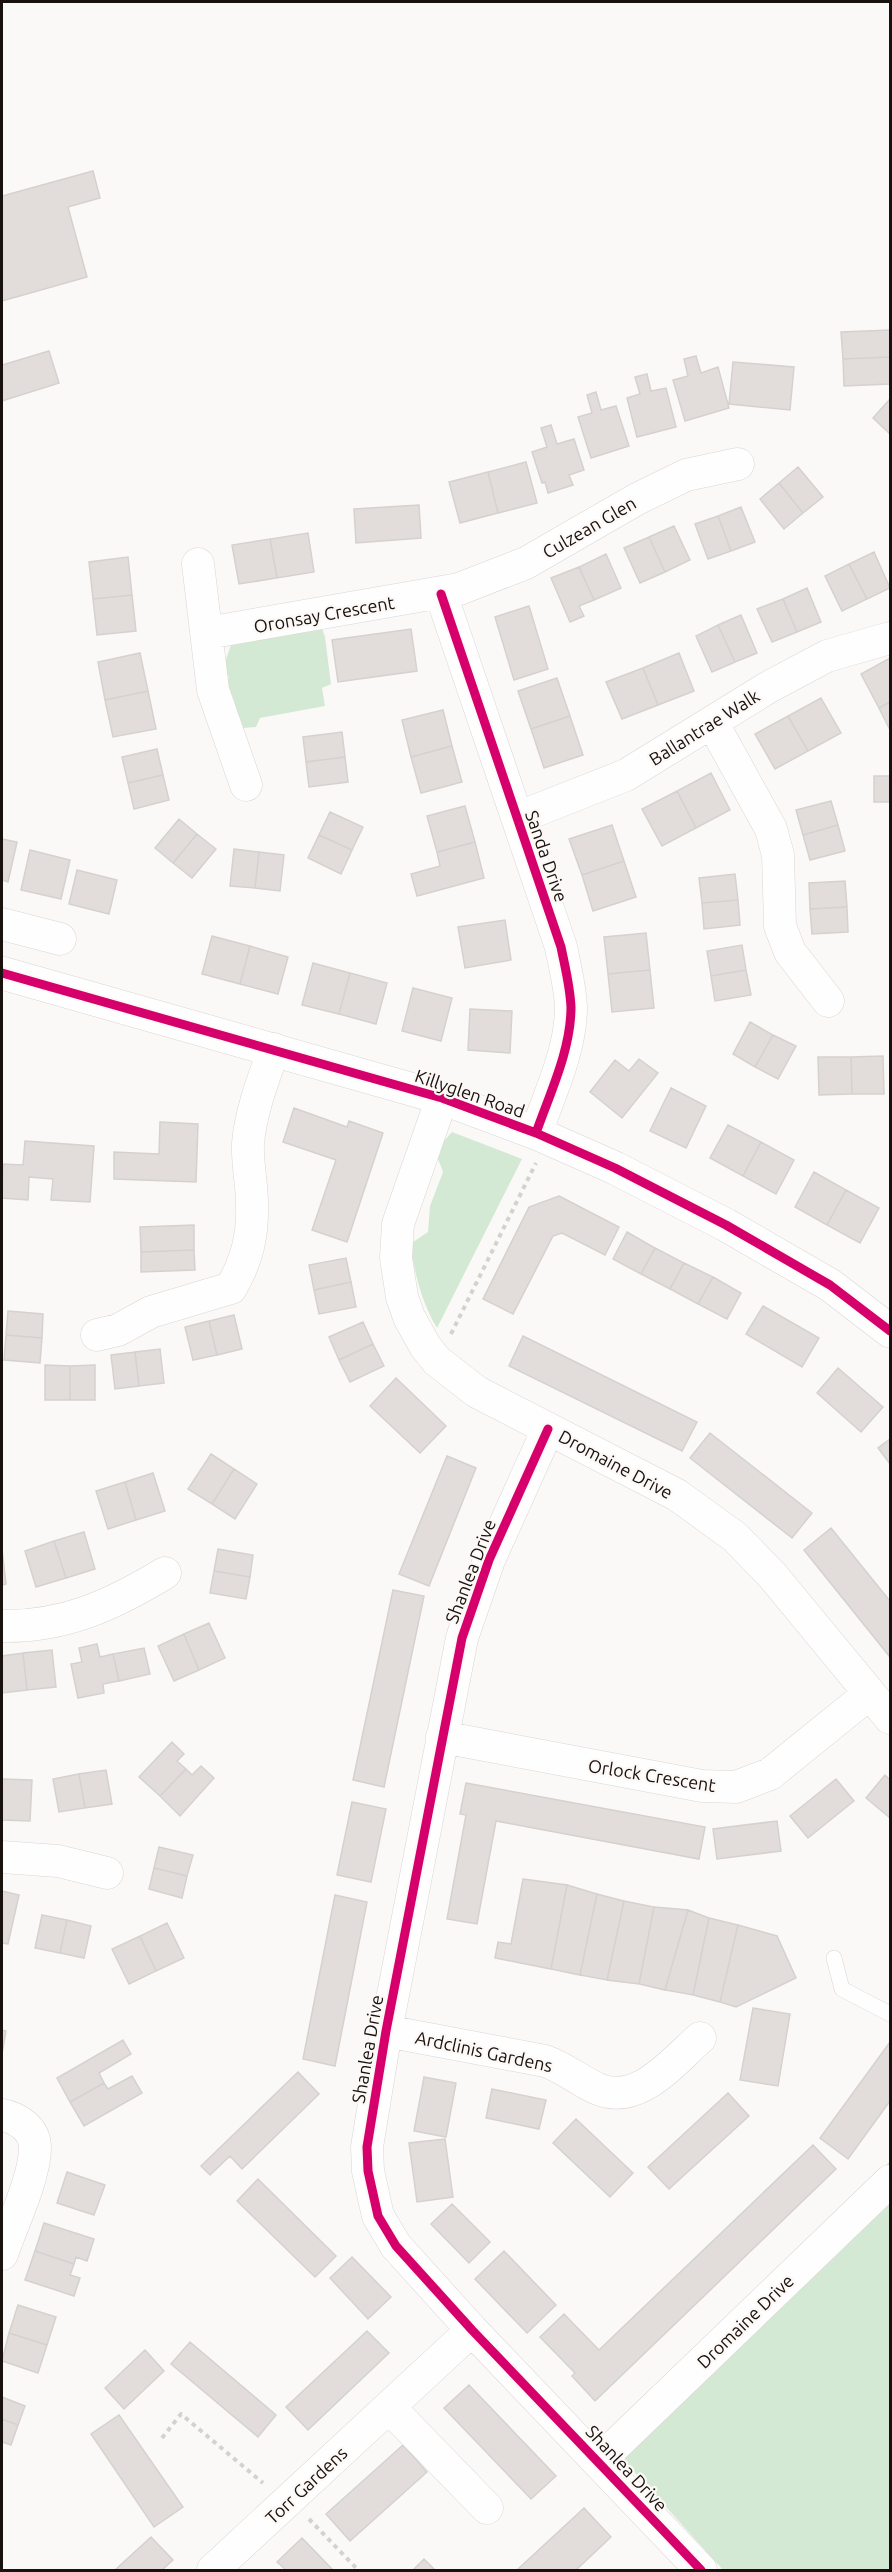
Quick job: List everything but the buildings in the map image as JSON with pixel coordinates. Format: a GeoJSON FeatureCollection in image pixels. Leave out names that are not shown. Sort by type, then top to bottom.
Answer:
{"type":"FeatureCollection","features":[{"type":"Feature","properties":{"kind":"street","name":"Culzean Glen"},"geometry":{"type":"LineString","coordinates":[[441,594],[526,563],[637,499],[686,475],[738,464]]}},
{"type":"Feature","properties":{"kind":"street"},"geometry":{"type":"LineString","coordinates":[[198,564],[213,690],[246,785]]}},
{"type":"Feature","properties":{"kind":"street","name":"Oronsay Crescent"},"geometry":{"type":"LineString","coordinates":[[207,633],[441,594]]}},
{"type":"Feature","properties":{"kind":"street","name":"Sanda Drive"},"geometry":{"type":"LineString","coordinates":[[441,594],[561,947],[568,975],[570,1026],[542,1136]]}},
{"type":"Feature","properties":{"kind":"street","name":"Ballantrae Walk"},"geometry":{"type":"LineString","coordinates":[[517,818],[626,775],[767,688],[827,656],[891,638]]}},
{"type":"Feature","properties":{"kind":"street"},"geometry":{"type":"LineString","coordinates":[[712,722],[771,829],[778,855],[780,926],[790,952],[828,1001]]}},
{"type":"Feature","properties":{"kind":"street"},"geometry":{"type":"LineString","coordinates":[[2,924],[60,939]]}},
{"type":"Feature","properties":{"kind":"street","name":"Killyglen Road"},"geometry":{"type":"LineString","coordinates":[[2,973],[442,1098],[542,1136],[615,1168],[726,1225],[830,1285],[891,1331]]}},
{"type":"Feature","properties":{"kind":"street"},"geometry":{"type":"LineString","coordinates":[[98,1335],[118,1330],[163,1308],[231,1288],[248,1253],[252,1202],[248,1144],[254,1111],[273,1049]]}},
{"type":"Feature","properties":{"kind":"street","name":"Dromaine Drive"},"geometry":{"type":"LineString","coordinates":[[442,1098],[398,1224],[396,1258],[402,1298],[409,1317],[425,1346],[437,1361],[477,1392],[677,1495],[735,1537],[772,1575],[891,1718]]}},
{"type":"Feature","properties":{"kind":"street","name":"Shanlea Drive"},"geometry":{"type":"LineString","coordinates":[[548,1429],[474,1598],[462,1638],[386,2031],[367,2147],[368,2171],[378,2216],[396,2246],[472,2330],[599,2461],[701,2571]]}},
{"type":"Feature","properties":{"kind":"street"},"geometry":{"type":"LineString","coordinates":[[2,1626],[39,1624],[90,1613],[122,1599],[165,1573]]}},
{"type":"Feature","properties":{"kind":"street","name":"Orlock Crescent"},"geometry":{"type":"LineString","coordinates":[[442,1737],[702,1785],[736,1787],[770,1774],[869,1694]]}},
{"type":"Feature","properties":{"kind":"street"},"geometry":{"type":"LineString","coordinates":[[2,1857],[58,1861],[107,1873]]}},
{"type":"Feature","properties":{"kind":"street","name":"Ardclinis Gardens"},"geometry":{"type":"LineString","coordinates":[[386,2031],[545,2061],[564,2067],[596,2088],[611,2094],[630,2092],[645,2086],[700,2038]]}},
{"type":"Feature","properties":{"kind":"street"},"geometry":{"type":"LineString","coordinates":[[2,2115],[11,2117],[28,2127],[35,2146],[32,2168],[2,2254]]}},
{"type":"Feature","properties":{"kind":"street","name":"Dromaine Drive"},"geometry":{"type":"LineString","coordinates":[[599,2461],[891,2181]]}},
{"type":"Feature","properties":{"kind":"street","name":"Torr Gardens"},"geometry":{"type":"LineString","coordinates":[[222,2568],[290,2500],[472,2330]]}},
{"type":"Feature","properties":{"kind":"street"},"geometry":{"type":"LineString","coordinates":[[390,2408],[487,2508]]}},
{"type":"Feature","properties":{"kind":"lane"},"geometry":{"type":"LineString","coordinates":[[834,1958],[842,1989],[891,2014]]}},
{"type":"Feature","properties":{"kind":"path"},"geometry":{"type":"LineString","coordinates":[[437,1361],[542,1136]]}},
{"type":"Feature","properties":{"kind":"path"},"geometry":{"type":"LineString","coordinates":[[162,2438],[181,2414],[253,2477],[290,2500],[358,2571]]}},
{"type":"Feature","properties":{"kind":"green space"},"geometry":{"type":"Polygon","coordinates":[[[321,626],[325,637],[331,684],[322,688],[325,706],[260,718],[256,727],[243,728],[220,680],[229,678],[224,665],[231,645],[239,640],[321,626]]]}},
{"type":"Feature","properties":{"kind":"green space"},"geometry":{"type":"Polygon","coordinates":[[[452,1132],[522,1159],[437,1328],[419,1287],[410,1244],[428,1232],[430,1206],[443,1172],[435,1151],[452,1132]]]}},
{"type":"Feature","properties":{"kind":"green space"},"geometry":{"type":"Polygon","coordinates":[[[890,2161],[890,2570],[723,2570],[617,2453],[890,2161]]]}},
{"type":"Feature","properties":{"kind":"cycle path"},"geometry":{"type":"LineString","coordinates":[[441,594],[561,947],[568,984],[571,1007],[568,1039],[536,1133]]}},
{"type":"Feature","properties":{"kind":"cycle path"},"geometry":{"type":"LineString","coordinates":[[2,973],[442,1098],[536,1133],[615,1168],[726,1225],[830,1285],[890,1331]]}},
{"type":"Feature","properties":{"kind":"cycle path"},"geometry":{"type":"LineString","coordinates":[[548,1429],[489,1560],[462,1638],[386,2031],[367,2147],[368,2171],[378,2216],[396,2246],[472,2330],[701,2570]]}}]}
